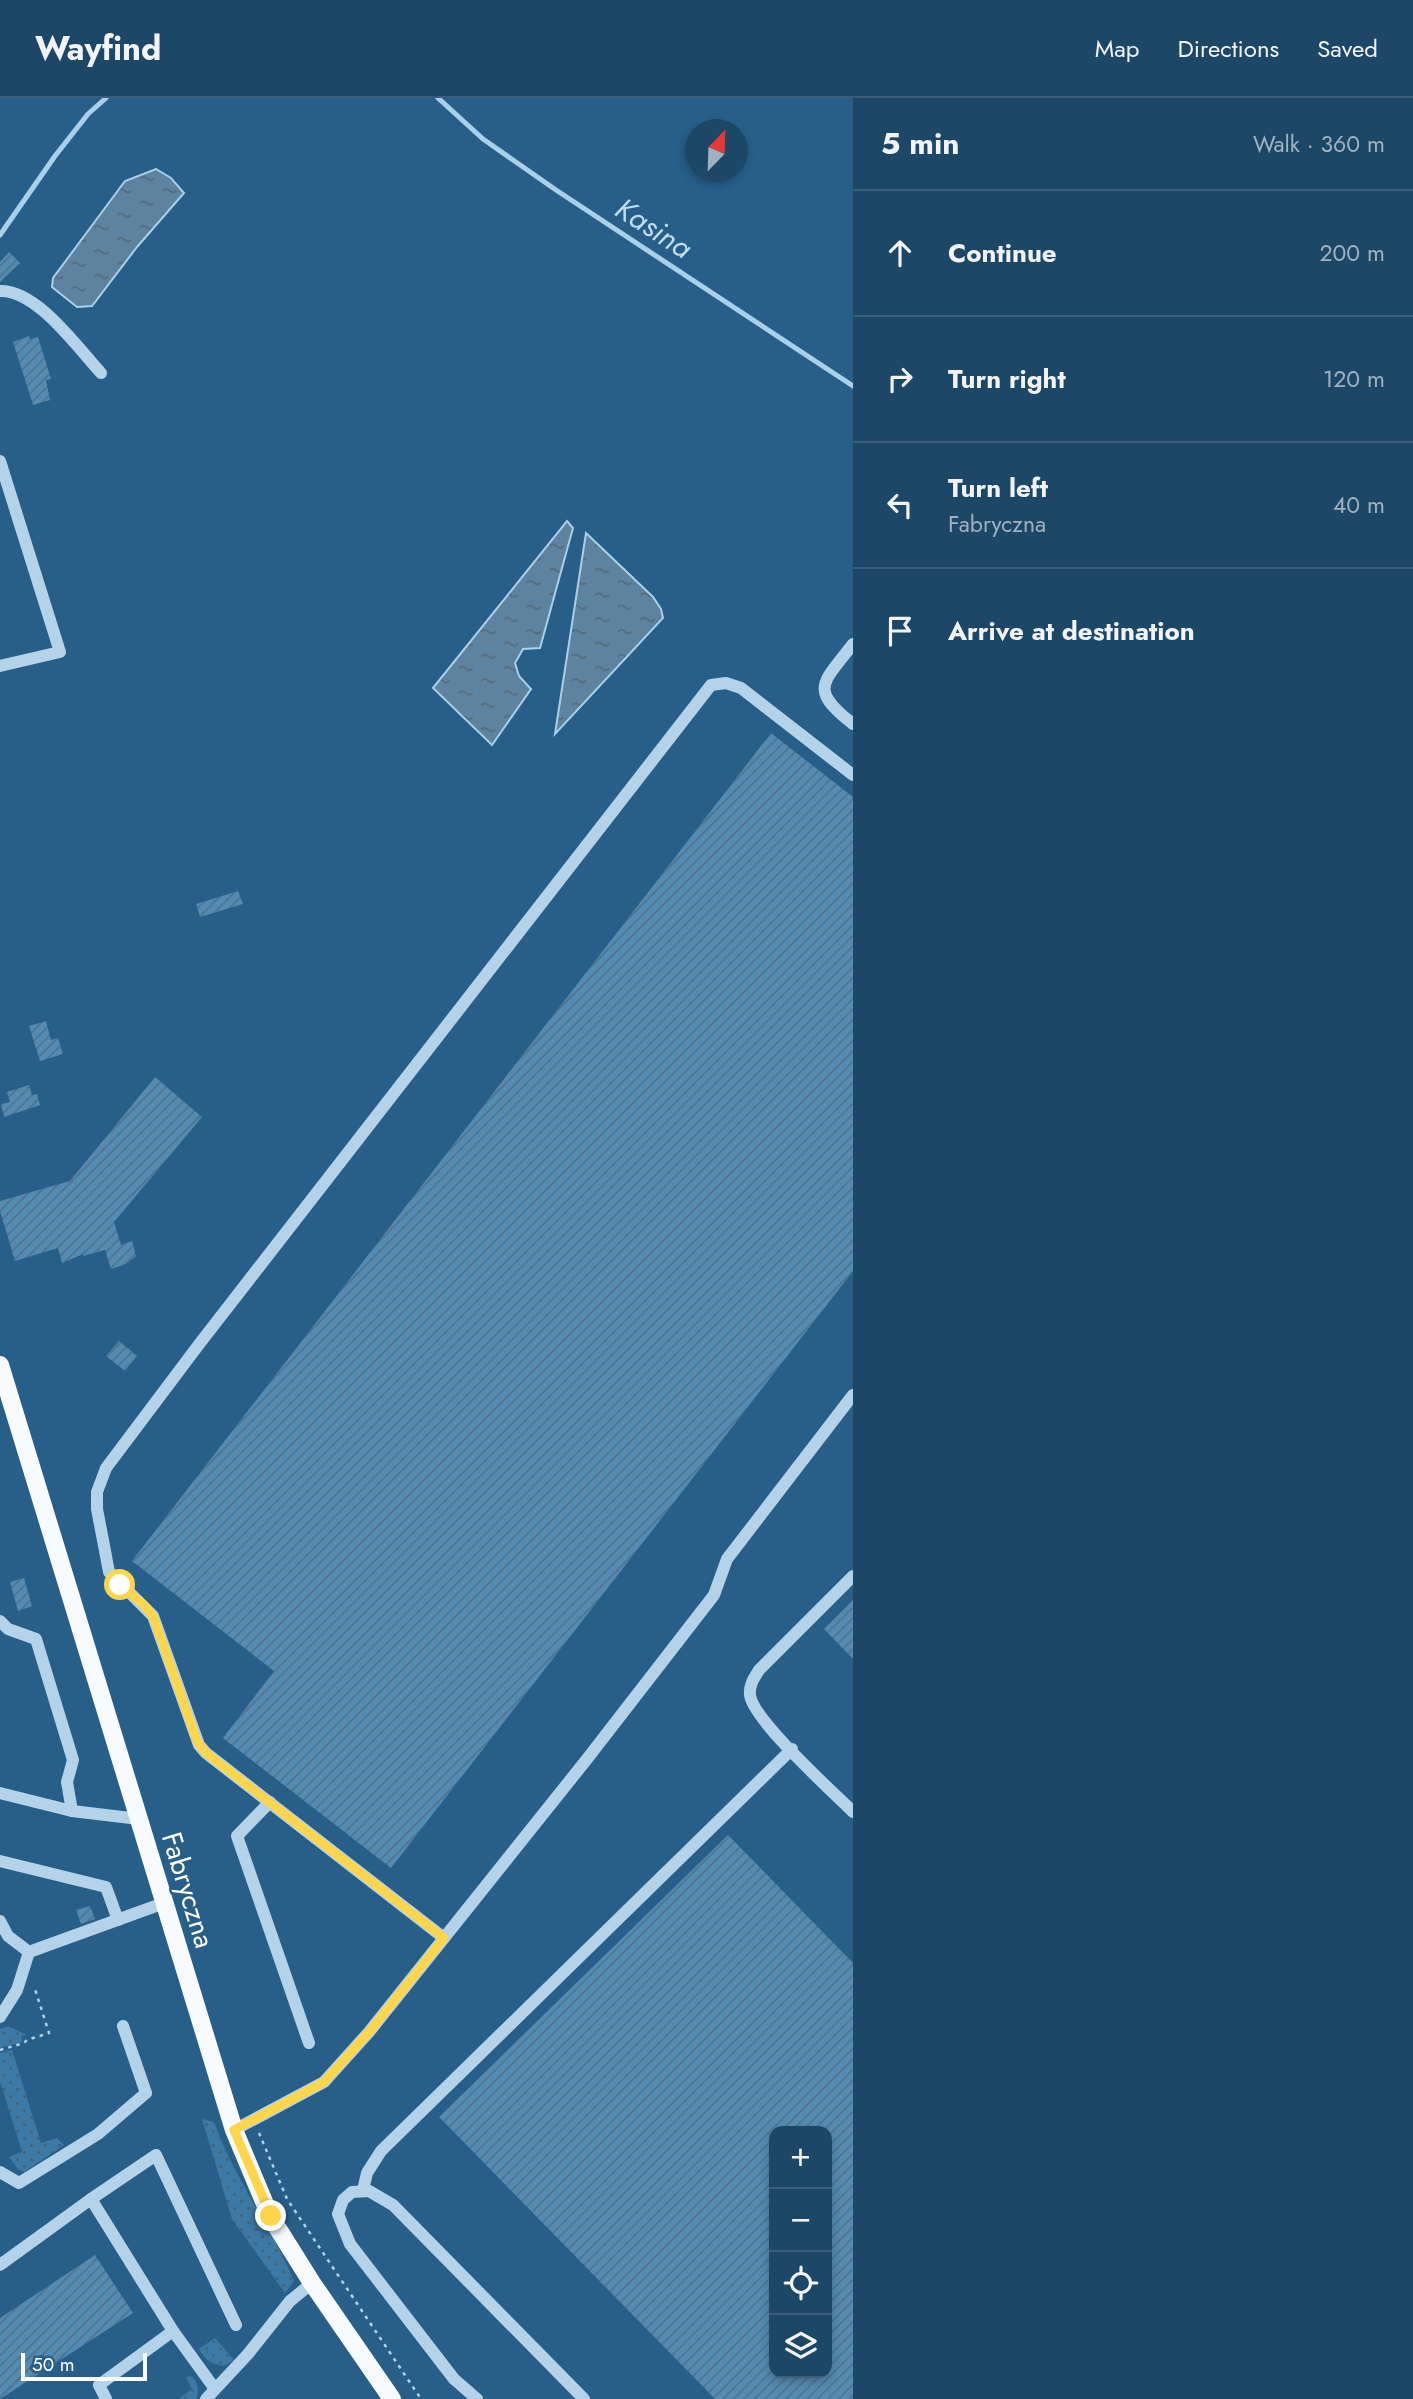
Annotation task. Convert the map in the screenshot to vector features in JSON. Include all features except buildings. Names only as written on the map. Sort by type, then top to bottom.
[{"type":"main road","name":"Fabryczna","points":[[1,1371],[234,2130],[271,2216],[312,2283],[392,2399]]},
{"type":"street","points":[[0,291],[18,293],[42,309],[101,373]]},
{"type":"street","points":[[0,461],[60,652],[0,666]]},
{"type":"street","points":[[853,644],[826,680],[823,689],[824,696],[835,710],[853,724]]},
{"type":"street","points":[[444,1938],[206,1753],[200,1745],[153,1616],[109,1572],[97,1499],[99,1482],[106,1468],[200,1343],[711,685],[726,682],[741,688],[853,775]]},
{"type":"street","points":[[234,2130],[324,2082],[369,2032],[587,1759],[714,1594],[727,1559],[853,1395]]},
{"type":"street","points":[[853,1576],[762,1666],[751,1685],[750,1695],[757,1712],[853,1812]]},
{"type":"street","points":[[0,1621],[8,1629],[36,1639],[74,1760],[67,1782],[72,1811]]},
{"type":"street","points":[[363,2190],[372,2161],[381,2151],[792,1749]]},
{"type":"street","points":[[0,1793],[72,1811],[139,1819]]},
{"type":"street","points":[[270,1802],[237,1836],[309,2043]]},
{"type":"street","points":[[0,1861],[106,1887],[118,1920]]},
{"type":"street","points":[[29,1952],[164,1903]]},
{"type":"street","points":[[0,1921],[8,1936],[29,1952]]},
{"type":"street","points":[[0,2017],[17,1990],[29,1952]]},
{"type":"street","points":[[0,2172],[19,2183],[98,2134],[146,2093],[123,2026]]},
{"type":"street","points":[[0,2265],[156,2155],[236,2325]]},
{"type":"street","points":[[477,2399],[454,2379],[350,2244],[340,2222],[339,2209],[343,2200],[352,2192],[363,2190],[389,2202],[584,2399]]},
{"type":"street","points":[[91,2199],[211,2394],[248,2354],[290,2301],[312,2283]]},
{"type":"street","points":[[106,2399],[99,2385],[173,2330]]},
{"type":"street","points":[[454,2379],[463,2399]]},
{"type":"path","points":[[0,2050],[49,2033],[32,1978]]},
{"type":"path","points":[[253,2121],[287,2199],[421,2399]]},
{"type":"shaded area","points":[[9,2026],[26,2035],[21,2036],[22,2042],[0,2048],[0,2029]]},
{"type":"shaded area","points":[[12,2050],[41,2143],[57,2138],[64,2145],[24,2172],[18,2169],[9,2157],[22,2152],[0,2081],[0,2053]]},
{"type":"shaded area","points":[[202,2119],[214,2122],[232,2163],[285,2261],[294,2281],[285,2293],[232,2219]]},
{"type":"shaded area","points":[[215,2338],[234,2360],[224,2366],[209,2361],[199,2349]]},
{"type":"shaded area","points":[[192,2376],[197,2387],[196,2399],[179,2399],[192,2389],[186,2377]]},
{"type":"water","points":[[156,169],[171,178],[184,193],[137,247],[92,306],[77,307],[52,287],[53,278],[125,181]]},
{"type":"water","points":[[567,521],[573,528],[540,648],[523,649],[515,663],[519,676],[531,689],[492,745],[433,688]]},
{"type":"water","points":[[586,533],[653,597],[663,618],[555,734]]},
{"type":"waterway","name":"Kasina","points":[[0,235],[55,156],[88,114],[106,98]]},
{"type":"waterway","name":"Kasina","points":[[438,98],[483,139],[556,190],[853,386]]},
{"type":"route","points":[[120,1585],[151,1612],[158,1625],[197,1741],[206,1753],[444,1938],[369,2032],[324,2082],[234,2130],[271,2216]]}]
